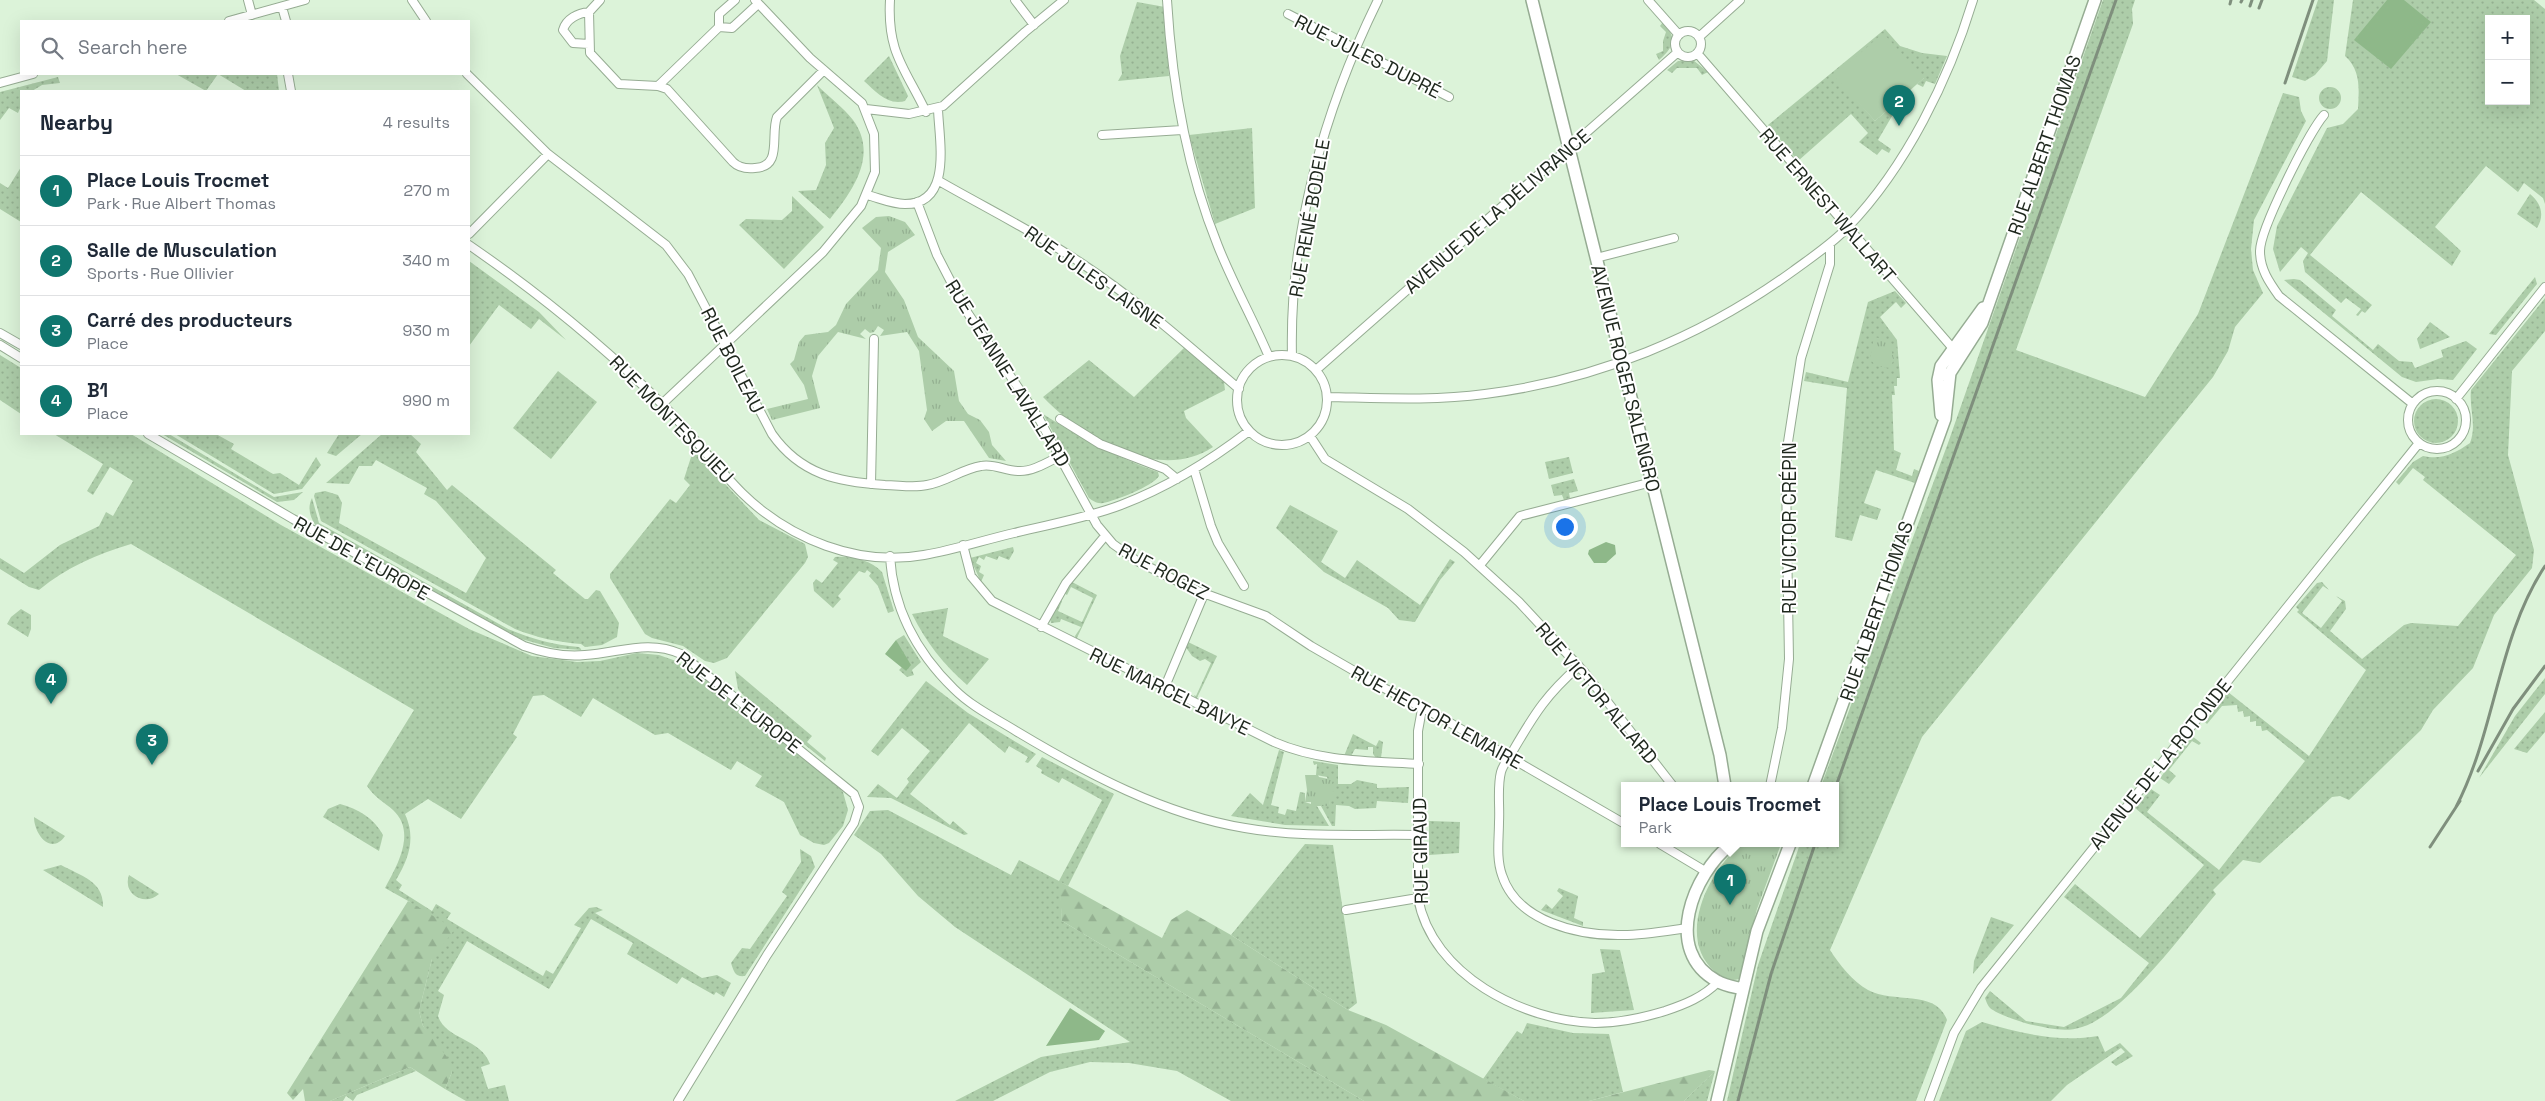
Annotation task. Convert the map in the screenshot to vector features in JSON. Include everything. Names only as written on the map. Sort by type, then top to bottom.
[{"type":"street","points":[[248,0],[252,15]]},
{"type":"street","points":[[233,20],[305,0]]},
{"type":"street","points":[[412,0],[425,20]]},
{"type":"street","points":[[589,44],[573,43],[563,30],[564,25],[575,15],[589,12],[600,0]]},
{"type":"street","points":[[658,86],[719,27],[719,14],[735,0]]},
{"type":"street","points":[[890,0],[891,32],[898,60],[926,112]]},
{"type":"street","points":[[1015,0],[1034,24]]},
{"type":"street","points":[[866,109],[902,114],[938,109],[948,103],[1034,24],[1064,0]]},
{"type":"street","points":[[1167,0],[1171,53],[1182,130],[1194,174],[1217,244],[1269,357]]},
{"type":"street","name":"RUE RENÉ BODELE","points":[[1292,356],[1296,276],[1310,192],[1330,115],[1355,48],[1378,0]]},
{"type":"street","name":"AVENUE ROGER SALENGRO","points":[[1532,0],[1720,755],[1724,782]]},
{"type":"street","points":[[1648,0],[1679,35]]},
{"type":"street","points":[[1699,37],[1740,0]]},
{"type":"street","points":[[1328,398],[1424,399],[1483,394],[1536,385],[1622,362],[1666,345],[1713,322],[1764,292],[1830,244],[1848,228],[1898,162],[1930,108],[1952,59],[1972,0]]},
{"type":"street","name":"RUE ALBERT THOMAS","points":[[1814,782],[1947,412],[1950,373],[1957,352],[1980,328],[2095,0]]},
{"type":"street","points":[[662,404],[823,252],[846,226],[867,195],[875,172],[874,134],[866,109],[756,2],[732,28],[719,27]]},
{"type":"street","points":[[282,7],[286,20]]},
{"type":"street","points":[[589,12],[590,53],[619,84],[658,86],[670,92],[736,166],[757,168],[768,164],[773,158],[777,117],[824,70]]},
{"type":"street","name":"RUE JULES DUPRÉ","points":[[1288,14],[1449,97]]},
{"type":"street","points":[[1687,32],[1699,37],[1701,44],[1697,54],[1685,57],[1678,52],[1675,45],[1679,35],[1687,32]]},
{"type":"street","name":"AVENUE DE LA DÉLIVRANCE","points":[[1316,370],[1678,52]]},
{"type":"street","name":"RUE ERNEST WALLART","points":[[1697,54],[1957,352]]},
{"type":"street","points":[[0,83],[29,75]]},
{"type":"street","points":[[288,75],[291,90]]},
{"type":"street","name":"RUE BOILEAU","points":[[468,75],[548,154],[666,244],[688,274],[768,428],[786,452],[802,464],[827,477],[870,484],[928,485],[980,466],[994,466],[1020,471],[1032,469],[1060,456]]},
{"type":"street","points":[[867,195],[899,204],[917,202],[930,195],[939,181],[938,109]]},
{"type":"street","points":[[2324,115],[2280,195],[2261,237],[2259,253],[2265,277],[2279,296],[2413,404]]},
{"type":"street","points":[[1102,135],[1182,130]]},
{"type":"street","points":[[470,233],[548,154]]},
{"type":"street","name":"RUE JULES LAISNE","points":[[939,181],[1030,231],[1096,273],[1165,326],[1239,389]]},
{"type":"street","name":"RUE JEANNE LAVALLARD","points":[[917,202],[933,246],[965,309],[1031,405],[1091,514]]},
{"type":"street","points":[[1596,258],[1674,238]]},
{"type":"street","name":"RUE VICTOR CRÉPIN","points":[[1771,782],[1782,728],[1790,659],[1786,486],[1788,442],[1801,358],[1830,264],[1830,244]]},
{"type":"street","name":"RUE MONTESQUIEU","points":[[470,246],[569,318],[628,370],[662,404],[744,495],[784,525],[825,546],[890,556],[925,555],[1091,514],[1121,505],[1177,479],[1249,431]]},
{"type":"street","points":[[2456,398],[2545,287]]},
{"type":"street","points":[[0,332],[20,345]]},
{"type":"street","points":[[870,484],[874,339]]},
{"type":"street","points":[[0,345],[20,357]]},
{"type":"street","points":[[1292,356],[1301,359],[1316,370],[1322,378],[1328,398],[1324,418],[1310,436],[1298,442],[1279,445],[1260,439],[1249,431],[1238,407],[1239,389],[1248,371],[1269,357],[1292,356]]},
{"type":"street","points":[[2431,392],[2446,392],[2456,398],[2464,409],[2466,417],[2464,431],[2459,438],[2453,444],[2439,449],[2430,448],[2419,443],[2413,437],[2408,422],[2413,404],[2423,394],[2431,392]]},
{"type":"street","points":[[1060,419],[1100,444],[1165,469],[1177,479]]},
{"type":"street","name":"RUE DE L'EUROPE","points":[[150,435],[293,519],[524,646],[549,653],[571,656],[592,655],[640,646],[668,649],[681,654],[854,794],[859,804],[854,823],[767,955],[678,1101]]},
{"type":"street","name":"RUE DE L'EUROPE","points":[[157,435],[183,453]]},
{"type":"street","name":"RUE VICTOR ALLARD","points":[[1310,436],[1325,459],[1408,509],[1480,566],[1519,602],[1579,666],[1670,782]]},
{"type":"street","name":"AVENUE DE LA ROTONDE","points":[[1929,1101],[1954,1033],[1981,988],[2419,443]]},
{"type":"street","points":[[1194,469],[1218,543],[1244,586]]},
{"type":"street","points":[[1480,566],[1520,516],[1652,482]]},
{"type":"street","name":"RUE ROGEZ","points":[[1091,514],[1105,536],[1137,561],[1204,594],[1250,608]]},
{"type":"street","points":[[1041,627],[1066,583],[1105,536]]},
{"type":"street","name":"RUE MARCEL BAVYE","points":[[963,545],[971,576],[987,597],[1041,627],[1164,689],[1297,751],[1332,759],[1419,764]]},
{"type":"street","points":[[890,556],[892,582],[902,612],[916,641],[939,674],[975,706],[1066,760],[1165,805],[1227,825],[1286,833],[1418,835]]},
{"type":"street","points":[[1164,689],[1204,594]]},
{"type":"street","name":"RUE HECTOR LEMAIRE","points":[[1250,608],[1266,616],[1311,646],[1510,757],[1621,822]]},
{"type":"street","points":[[1579,666],[1544,700],[1532,716],[1500,778],[1499,855],[1502,876],[1519,902],[1552,923],[1590,933],[1625,936],[1687,928]]},
{"type":"street","name":"RUE GIRAUD","points":[[1422,709],[1418,727],[1418,898],[1423,917],[1434,940],[1468,976],[1503,998],[1549,1016],[1593,1023],[1630,1020],[1690,1002],[1708,992],[1718,982]]},
{"type":"street","name":"AVENUE ROGER SALENGRO","points":[[1720,755],[1730,782]]},
{"type":"street","points":[[1665,847],[1705,871]]},
{"type":"street","points":[[1722,847],[1705,871],[1689,910],[1687,928],[1693,956],[1703,971],[1718,982],[1743,988]]},
{"type":"street","points":[[1718,1101],[1757,931],[1789,847]]},
{"type":"street","points":[[1346,910],[1418,898]]},
{"type":"green space","points":[[2103,0],[2135,0],[2132,9],[2133,24],[2016,350],[2145,397],[2198,314],[2283,93],[2299,97],[2301,111],[2306,121],[2254,220],[2251,249],[2253,270],[2263,293],[2235,327],[2228,351],[2213,377],[1922,737],[1830,950],[1847,972],[1868,990],[1878,994],[1924,1001],[1934,1004],[1942,1010],[1947,1020],[1916,1101],[1727,1101],[1758,965],[1799,847],[1839,847],[1839,782],[1822,782],[1948,443]]},
{"type":"green space","points":[[2318,0],[2334,0],[2327,61],[2315,75],[2305,81],[2292,77]]},
{"type":"green space","points":[[2353,0],[2534,0],[2545,9],[2545,204],[2543,198],[2524,183],[2518,192],[2486,166],[2435,227],[2461,251],[2452,266],[2361,192],[2310,255],[2372,305],[2365,313],[2362,311],[2358,316],[2356,315],[2361,309],[2346,298],[2341,303],[2305,272],[2303,261],[2308,253],[2301,247],[2280,272],[2273,249],[2277,226],[2327,128],[2343,124],[2358,109],[2358,80],[2350,61],[2345,56]]},
{"type":"green space","points":[[1137,2],[1165,7],[1169,76],[1118,81],[1122,74],[1120,56]]},
{"type":"green space","points":[[1663,22],[1671,33],[1672,42],[1671,46],[1659,60],[1656,54],[1663,51],[1663,41],[1666,32],[1660,26]]},
{"type":"green space","points":[[1885,29],[1900,46],[1922,53],[1947,56],[1935,84],[1926,81],[1923,87],[1917,84],[1924,78],[1835,75],[1875,121],[1907,93],[1910,100],[1895,111],[1878,140],[1891,149],[1889,153],[1882,149],[1877,155],[1859,142],[1868,133],[1851,114],[1798,161],[1768,125]]},
{"type":"green space","points":[[1883,33],[1924,78],[1875,121],[1834,76]]},
{"type":"green space","points":[[889,56],[908,96],[905,101],[893,102],[888,100],[864,81]]},
{"type":"green space","points":[[1693,60],[1708,72],[1702,75],[1697,68],[1677,68],[1672,73],[1667,70],[1678,61]]},
{"type":"green space","points":[[178,75],[217,75],[207,90]]},
{"type":"green space","points":[[220,75],[277,75],[279,90],[244,90]]},
{"type":"green space","points":[[58,77],[60,83],[42,85],[34,90],[20,90],[20,108],[18,113],[9,108],[0,120],[0,92]]},
{"type":"green space","points":[[817,85],[853,120],[860,133],[863,146],[863,160],[860,172],[847,197],[830,219],[798,191],[816,190],[826,165],[825,143],[834,128]]},
{"type":"green space","points":[[2330,87],[2338,90],[2341,98],[2338,106],[2330,109],[2322,106],[2319,98],[2322,90]]},
{"type":"green space","points":[[1252,128],[1255,208],[1215,224],[1189,135]]},
{"type":"green space","points":[[20,169],[20,221],[0,209],[0,183],[8,188]]},
{"type":"green space","points":[[2530,194],[2537,201],[2541,210],[2541,218],[2537,228],[2517,214]]},
{"type":"green space","points":[[792,196],[824,227],[784,269],[739,225],[746,219],[782,220],[792,211]]},
{"type":"green space","points":[[889,216],[905,222],[915,235],[888,252],[885,272],[904,300],[918,337],[954,371],[959,401],[968,414],[980,420],[989,432],[992,445],[1006,461],[989,458],[964,421],[946,421],[932,431],[924,419],[927,410],[919,351],[907,332],[880,336],[884,330],[878,326],[874,332],[870,333],[865,329],[860,334],[866,339],[838,332],[818,356],[812,376],[820,408],[772,420],[767,409],[808,399],[804,385],[790,364],[794,360],[799,342],[805,335],[828,332],[836,325],[846,304],[878,270],[881,248],[862,228],[876,217]]},
{"type":"green space","points":[[470,262],[539,312],[566,340],[539,319],[531,329],[499,305],[470,345]]},
{"type":"green space","points":[[2535,277],[2537,284],[2496,335],[2489,334]]},
{"type":"green space","points":[[2284,280],[2300,280],[2336,310],[2332,316],[2373,350],[2378,344],[2399,361],[2412,362],[2415,368],[2443,357],[2441,350],[2466,341],[2477,349],[2453,380],[2438,379],[2416,382],[2402,377]]},
{"type":"green space","points":[[1895,291],[1906,303],[1901,308],[1896,302],[1880,317],[1897,340],[1900,378],[1897,378],[1897,386],[1894,386],[1895,395],[1892,395],[1894,450],[1901,453],[1896,470],[1912,476],[1914,469],[1919,471],[1915,483],[1876,470],[1864,503],[1881,509],[1877,520],[1860,515],[1852,541],[1835,537],[1847,388],[1804,381],[1806,372],[1848,382],[1868,302]]},
{"type":"green space","points":[[2545,298],[2545,331],[2512,371],[2508,455],[2534,550],[2532,568],[2494,615],[2473,668],[2433,710],[2421,730],[2349,800],[2340,796],[2332,797],[2260,863],[2243,860],[2213,890],[2216,894],[2154,969],[2117,1006],[2099,1019],[2076,1029],[2057,1029],[2023,1022],[1990,1008],[1985,998],[1990,991],[2026,1021],[2064,1027],[2121,998],[2149,963],[2064,897],[2075,884],[2140,938],[2204,865],[2135,808],[2151,789],[2160,795],[2147,812],[2219,870],[2305,761],[2267,730],[2262,731],[2261,726],[2256,726],[2256,721],[2250,722],[2250,716],[2244,717],[2243,711],[2238,712],[2237,705],[2222,706],[2207,724],[2205,722],[2228,692],[2309,756],[2366,670],[2297,612],[2299,610],[2296,607],[2317,583],[2322,582],[2329,590],[2323,586],[2302,613],[2321,628],[2342,601],[2336,596],[2345,601],[2346,609],[2330,631],[2362,659],[2404,625],[2411,623],[2458,626],[2516,555],[2423,480],[2425,477],[2413,468],[2399,485],[2396,482],[2413,462],[2423,456],[2442,457],[2470,443],[2473,430],[2471,390]]},
{"type":"green space","points":[[2430,322],[2450,337],[2420,349],[2417,339]]},
{"type":"green space","points":[[1874,337],[1888,340],[1894,359],[1890,368],[1876,366],[1870,359]]},
{"type":"green space","points":[[1185,347],[1224,382],[1225,390],[1184,411],[1186,418],[1213,447],[1192,457],[1169,460],[1146,458],[1122,451],[1078,427],[1043,397],[1089,360],[1134,397]]},
{"type":"green space","points":[[0,355],[20,367],[20,413],[0,400]]},
{"type":"green space","points":[[558,371],[597,402],[551,459],[513,428]]},
{"type":"green space","points":[[2440,399],[2452,405],[2457,412],[2457,430],[2452,437],[2445,442],[2432,443],[2424,440],[2417,433],[2414,417],[2417,409],[2424,402]]},
{"type":"green space","points":[[1043,414],[1099,446],[1158,472],[1159,476],[1142,488],[1124,496],[1103,503],[1094,501],[1089,498]]},
{"type":"green space","points":[[56,435],[133,435],[281,525],[469,629],[532,656],[577,662],[600,661],[637,653],[659,655],[676,661],[695,672],[836,784],[843,792],[848,810],[843,826],[829,843],[824,845],[814,843],[800,835],[784,802],[755,786],[762,776],[737,761],[731,770],[668,733],[655,735],[593,698],[581,717],[544,695],[533,696],[513,734],[517,737],[461,819],[428,799],[405,814],[410,831],[410,848],[396,880],[402,885],[399,890],[432,911],[436,904],[451,913],[447,919],[543,976],[546,970],[553,974],[581,928],[574,925],[589,908],[596,907],[603,910],[595,913],[702,978],[717,975],[731,983],[724,997],[716,992],[714,995],[682,977],[677,984],[627,954],[633,943],[591,919],[549,989],[467,941],[438,991],[444,995],[438,1016],[448,1030],[486,1055],[490,1064],[481,1067],[488,1089],[505,1085],[509,1101],[466,1101],[445,1089],[452,1072],[423,1026],[419,1011],[432,959],[410,902],[385,888],[395,870],[403,849],[404,828],[393,810],[367,786],[414,710],[131,544],[83,562],[39,590],[29,587],[0,569],[0,558],[24,573],[60,545],[99,526],[106,512],[113,516],[133,481],[110,467],[93,495],[87,491],[103,464]]},
{"type":"green space","points":[[164,435],[171,435],[274,497],[303,492],[294,500],[277,502]]},
{"type":"green space","points":[[177,435],[218,435],[234,444],[231,449],[273,474],[280,473],[299,485],[316,457],[321,465],[302,489],[274,494]]},
{"type":"green space","points":[[338,435],[361,435],[336,456],[327,453]]},
{"type":"green space","points":[[381,435],[411,435],[421,444],[416,452],[447,490],[452,485],[556,570],[553,573],[585,599],[588,599],[596,590],[600,591],[619,623],[617,637],[602,645],[585,647],[581,644],[548,639],[515,629],[321,521],[314,496],[315,493],[325,491],[338,495],[342,503],[339,523],[466,593],[486,558],[436,501],[424,494],[427,488],[376,460],[372,466],[359,466],[349,484],[326,483]]},
{"type":"green space","points":[[692,454],[697,454],[759,520],[805,544],[808,557],[727,658],[714,663],[705,661],[683,646],[652,638],[645,634],[610,578],[610,574],[670,499],[676,503],[690,485],[684,479]]},
{"type":"green space","points":[[1569,457],[1573,473],[1549,479],[1545,462]]},
{"type":"green space","points":[[1574,479],[1578,491],[1569,493],[1570,498],[1564,500],[1562,495],[1554,496],[1551,485]]},
{"type":"green space","points":[[312,498],[319,523],[508,629],[543,641],[579,647],[582,650],[554,648],[521,639],[316,526],[310,512]]},
{"type":"green space","points":[[1290,505],[1338,531],[1321,562],[1345,578],[1357,560],[1420,605],[1450,559],[1455,562],[1440,580],[1415,622],[1399,620],[1388,608],[1324,572],[1276,528]]},
{"type":"green space","points":[[1013,547],[1014,551],[1009,560],[999,556],[997,560],[986,556],[984,560],[979,557],[976,563],[981,566],[979,572],[984,575],[981,582],[970,558]]},
{"type":"green space","points":[[835,557],[848,557],[860,560],[872,564],[882,572],[894,611],[888,613],[878,586],[869,576],[871,573],[867,570],[865,573],[859,571],[838,596],[841,599],[833,608],[814,591],[813,583],[816,579],[822,583],[838,563],[833,560]]},
{"type":"green space","points":[[1072,582],[1097,595],[1076,640],[1075,636],[1081,627],[1061,619],[1060,622],[1051,623],[1050,619],[1059,600],[1062,601],[1058,611],[1082,622],[1093,598],[1071,587],[1067,595],[1064,593]]},
{"type":"green space","points":[[948,608],[943,636],[989,659],[967,685],[936,652],[912,614]]},
{"type":"green space","points":[[21,609],[31,615],[31,629],[28,637],[7,624],[11,617]]},
{"type":"green space","points":[[904,635],[921,662],[912,670],[914,675],[907,677],[899,670],[902,667],[906,671],[896,640]]},
{"type":"green space","points":[[1188,642],[1217,656],[1196,700],[1194,695],[1196,696],[1211,663],[1205,659],[1200,661],[1192,656],[1185,646]]},
{"type":"green space","points":[[735,671],[812,736],[807,742],[826,758],[825,761],[745,697],[738,689]]},
{"type":"green space","points":[[2545,678],[2545,694],[2479,778],[2515,716]]},
{"type":"green space","points":[[926,681],[968,713],[1036,754],[1028,763],[1025,762],[1028,757],[1009,746],[1005,753],[969,723],[910,794],[950,825],[953,821],[968,834],[964,835],[891,798],[867,797],[878,784],[897,798],[909,782],[907,779],[930,751],[902,728],[878,756],[871,751]]},
{"type":"green space","points":[[2545,712],[2545,732],[2527,753],[2514,749]]},
{"type":"green space","points":[[1353,734],[1376,746],[1379,740],[1383,742],[1381,758],[1376,758],[1373,754],[1373,747],[1368,747],[1368,750],[1355,749],[1351,756],[1344,756]]},
{"type":"green space","points":[[2192,736],[2201,743],[2199,745],[2192,741],[2169,770],[2176,776],[2169,784],[2160,778]]},
{"type":"green space","points":[[1279,750],[1284,752],[1271,805],[1279,807],[1278,813],[1285,815],[1287,809],[1296,811],[1300,792],[1305,793],[1305,802],[1317,806],[1329,826],[1285,825],[1231,816],[1250,793],[1263,805]]},
{"type":"green space","points":[[1042,757],[1114,794],[1068,886],[1060,882],[1062,921],[1364,1101],[1231,1101],[1177,1071],[1129,1063],[1090,1062],[1050,1072],[993,1101],[955,1101],[1041,1057],[1130,1042],[955,927],[918,896],[881,854],[854,835],[870,811],[888,810],[1011,875],[1019,860],[1059,881],[1102,800],[1062,778],[1059,783],[1041,773],[1042,770],[1036,766]]},
{"type":"green space","points":[[1313,761],[1338,765],[1338,784],[1351,784],[1357,780],[1377,784],[1377,788],[1409,787],[1408,803],[1377,801],[1376,808],[1355,809],[1349,806],[1336,805],[1335,826],[1332,826],[1321,806],[1329,806],[1330,790],[1327,777],[1316,775],[1317,764],[1314,765]]},
{"type":"green space","points":[[1305,775],[1318,775],[1319,777],[1333,780],[1330,790],[1335,792],[1334,800],[1330,800],[1329,806],[1311,806],[1311,802],[1305,802],[1307,790]]},
{"type":"green space","points":[[340,804],[359,812],[375,824],[383,835],[379,851],[323,817],[328,809]]},
{"type":"green space","points":[[34,817],[65,836],[60,842],[54,844],[44,840],[37,830]]},
{"type":"green space","points":[[1429,821],[1460,822],[1459,853],[1429,855]]},
{"type":"green space","points":[[1305,844],[1333,845],[1357,1003],[1348,1010],[1231,935]]},
{"type":"green space","points":[[1738,847],[1780,847],[1757,909],[1739,979],[1732,980],[1726,979],[1715,972],[1703,958],[1698,941],[1697,923],[1708,887],[1729,856]]},
{"type":"green space","points":[[800,849],[811,856],[815,867],[745,976],[737,975],[731,963],[742,948],[750,949],[787,896],[782,892],[801,862]]},
{"type":"green space","points":[[61,865],[90,880],[95,885],[100,891],[103,907],[43,870]]},
{"type":"green space","points":[[129,875],[159,894],[147,899],[136,896],[129,888]]},
{"type":"green space","points":[[1059,881],[1162,938],[1171,920],[1187,910],[1231,935],[1348,1010],[1386,1025],[1524,1101],[1364,1101],[1062,921]]},
{"type":"green space","points":[[1559,888],[1578,896],[1574,918],[1583,922],[1583,926],[1541,910],[1546,904],[1552,909],[1563,896],[1557,891]]},
{"type":"green space","points":[[408,901],[455,929],[432,959],[419,1011],[423,1026],[447,1057],[452,1072],[445,1089],[410,1067],[330,1101],[305,1101],[303,1089],[293,1100],[287,1093]]},
{"type":"green space","points":[[1991,917],[2014,925],[1973,974],[1974,961]]},
{"type":"green space","points":[[1600,949],[1620,950],[1634,1010],[1591,1013],[1592,974],[1605,972]]},
{"type":"green space","points":[[1982,1022],[2054,1038],[2098,1036],[2105,1052],[2120,1043],[2133,1056],[2116,1066],[2111,1062],[2125,1052],[2121,1048],[2067,1085],[2051,1101],[1939,1101],[1966,1031]]},
{"type":"green space","points":[[1527,1023],[1573,1033],[1609,1034],[1623,1092],[1589,1101],[1524,1101],[1483,1079],[1517,1031],[1522,1034]]},
{"type":"green space","points":[[410,1067],[416,1071],[357,1095],[353,1101],[346,1096],[343,1101],[330,1101]]},
{"type":"green space","points":[[1709,1070],[1715,1071],[1684,1101],[1589,1101]]},
{"type":"green space","points":[[1715,1071],[1707,1101],[1684,1101]]},
{"type":"shaded area","points":[[2387,0],[2404,0],[2431,22],[2391,69],[2354,40]]},
{"type":"shaded area","points":[[1606,542],[1615,545],[1616,554],[1606,563],[1594,563],[1588,554],[1589,550]]},
{"type":"shaded area","points":[[896,640],[911,665],[906,671],[885,654]]},
{"type":"shaded area","points":[[1070,1008],[1105,1031],[1099,1040],[1046,1046]]},
{"type":"railway","points":[[1837,782],[2116,0]]},
{"type":"railway","points":[[2230,4],[2231,0]]},
{"type":"railway","points":[[2250,6],[2252,0]]},
{"type":"railway","points":[[2259,8],[2262,0]]},
{"type":"railway","points":[[2285,83],[2313,0]]},
{"type":"railway","points":[[2456,807],[2480,747],[2516,624],[2529,594],[2545,566]]},
{"type":"railway","points":[[2478,771],[2513,709],[2545,666]]},
{"type":"railway","points":[[2430,847],[2460,801]]},
{"type":"railway","points":[[1738,1101],[1771,974],[1814,847]]},
{"type":"place","name":"Salle de Musculation","points":[[1899,126]]},
{"type":"place","name":"B1","points":[[51,704]]},
{"type":"place","name":"Carré des producteurs","points":[[152,765]]},
{"type":"place","name":"Place Louis Trocmet","points":[[1730,905]]}]
